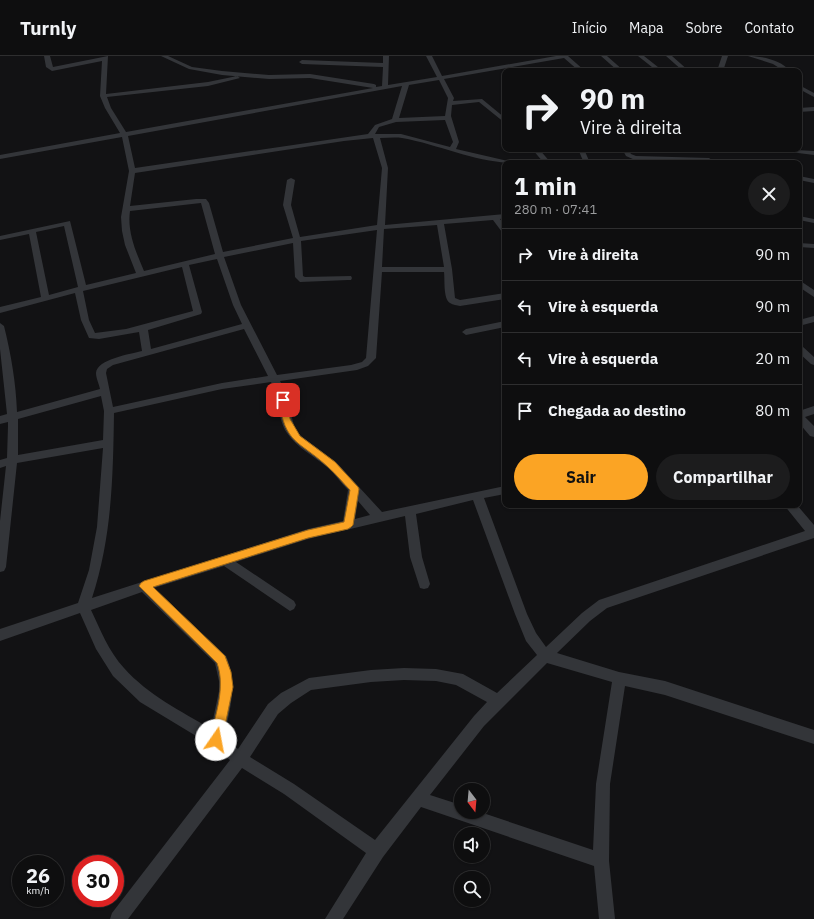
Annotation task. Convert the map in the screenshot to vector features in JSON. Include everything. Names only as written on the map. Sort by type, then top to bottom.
[{"type":"street","points":[[47,56],[49,67],[52,69],[106,57],[103,96],[108,108],[124,134],[128,146],[132,171],[125,217],[126,231],[129,245],[141,274]]},
{"type":"street","points":[[164,56],[191,68],[248,76]]},
{"type":"street","points":[[299,69],[305,56]]},
{"type":"street","points":[[384,88],[386,56]]},
{"type":"street","points":[[429,56],[451,98],[446,111],[456,142],[452,150]]},
{"type":"street","points":[[505,68],[565,56],[579,68]]},
{"type":"street","points":[[604,56],[618,68]]},
{"type":"street","points":[[641,56],[656,68]]},
{"type":"street","points":[[669,56],[683,68]]},
{"type":"street","points":[[721,68],[726,56]]},
{"type":"street","points":[[751,56],[772,62],[785,68]]},
{"type":"street","points":[[103,96],[208,84],[248,76],[299,69],[386,65]]},
{"type":"street","points":[[299,69],[320,77],[384,88]]},
{"type":"street","points":[[0,157],[406,84],[502,69]]},
{"type":"street","points":[[395,120],[406,84]]},
{"type":"street","points":[[802,88],[812,93]]},
{"type":"street","points":[[802,92],[812,93]]},
{"type":"street","points":[[449,103],[480,100],[502,118]]},
{"type":"street","points":[[802,110],[814,109]]},
{"type":"street","points":[[110,411],[202,389],[351,368],[364,365],[369,361],[371,358],[373,334],[385,168],[373,136],[378,126],[395,120],[447,118]]},
{"type":"street","points":[[132,171],[373,136],[402,136],[452,150],[502,161]]},
{"type":"street","points":[[538,152],[545,160]]},
{"type":"street","points":[[627,152],[628,155],[635,158],[709,159]]},
{"type":"street","points":[[802,152],[814,153]]},
{"type":"street","points":[[802,179],[814,181]]},
{"type":"street","points":[[291,180],[286,193],[286,208],[297,240],[300,279],[348,278]]},
{"type":"street","points":[[127,209],[202,201],[205,204],[220,256],[237,305],[279,388],[286,419],[294,434],[297,439],[332,465],[379,518]]},
{"type":"street","points":[[0,310],[81,288],[297,240],[380,227],[502,216]]},
{"type":"street","points":[[495,217],[502,226]]},
{"type":"street","points":[[802,219],[814,221]]},
{"type":"street","points":[[440,222],[448,269],[451,299],[454,302],[502,296]]},
{"type":"street","points":[[0,238],[67,223],[81,288],[85,320],[92,336],[100,336],[143,327],[198,312],[185,264]]},
{"type":"street","points":[[32,231],[46,298]]},
{"type":"street","points":[[802,245],[814,246]]},
{"type":"street","points":[[377,270],[448,269]]},
{"type":"street","points":[[802,285],[813,291]]},
{"type":"street","points":[[802,322],[814,319]]},
{"type":"street","points":[[247,325],[110,363],[103,367],[101,373],[110,411],[108,471],[102,528],[94,570],[84,606],[101,645],[118,672],[146,697],[216,740],[240,759],[289,790],[377,851]]},
{"type":"street","points":[[466,332],[502,325]]},
{"type":"street","points":[[0,326],[9,369],[13,416],[12,460],[0,567]]},
{"type":"street","points":[[143,327],[148,352]]},
{"type":"street","points":[[802,351],[814,362]]},
{"type":"street","points":[[0,420],[105,391]]},
{"type":"street","points":[[802,415],[814,410]]},
{"type":"street","points":[[802,419],[814,433]]},
{"type":"street","points":[[0,464],[12,460],[109,443]]},
{"type":"street","points":[[348,525],[354,489]]},
{"type":"street","points":[[0,635],[144,586],[308,534],[502,491]]},
{"type":"street","points":[[477,495],[521,614],[531,637],[545,656],[619,678],[665,688],[814,737]]},
{"type":"street","points":[[333,919],[377,851],[420,799],[479,721],[586,617],[603,604],[813,531],[793,508]]},
{"type":"street","points":[[410,510],[414,551],[418,570],[424,584]]},
{"type":"street","points":[[226,561],[290,605]]},
{"type":"street","points":[[144,586],[221,660],[226,672],[227,687],[216,740]]},
{"type":"street","points":[[118,919],[240,759],[274,709],[286,698],[309,684],[371,676],[404,674],[436,675],[458,679],[498,701]]},
{"type":"street","points":[[607,919],[601,862],[603,784],[619,678]]},
{"type":"street","points":[[420,799],[601,862]]},
{"type":"route","points":[[216,740],[227,687],[226,672],[221,660],[144,586],[308,534],[348,525],[354,489],[332,465],[297,439],[290,430],[286,419],[283,408],[283,400]]}]
